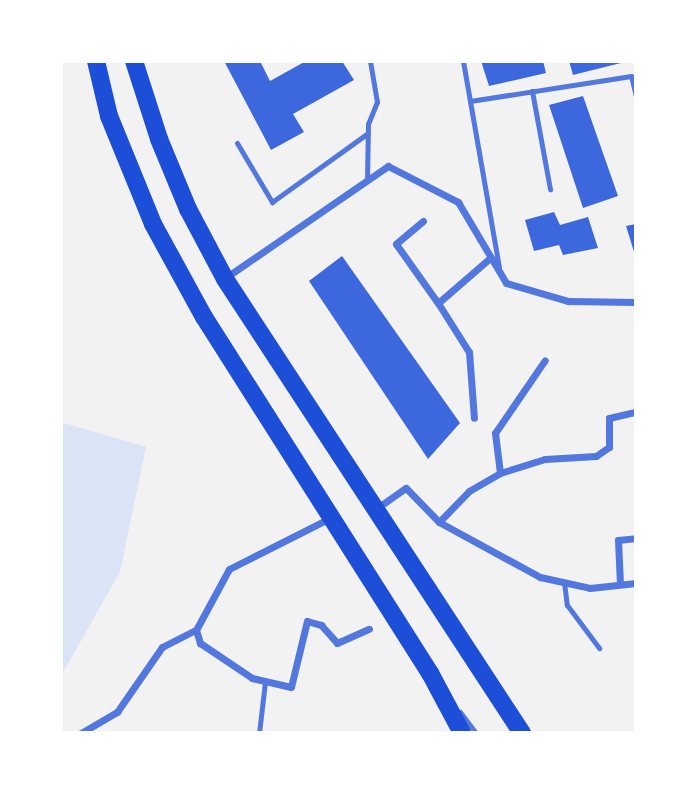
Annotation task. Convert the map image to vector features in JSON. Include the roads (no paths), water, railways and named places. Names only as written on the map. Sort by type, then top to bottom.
[{"type":"main road","points":[[96,61],[109,116],[153,224],[204,317],[430,673],[462,733]]},
{"type":"main road","points":[[134,61],[159,139],[188,209],[225,279],[522,733]]},
{"type":"street","points":[[225,279],[388,166],[458,202],[506,283],[568,301],[636,302]]},
{"type":"street","points":[[423,221],[396,244],[469,352],[474,418]]},
{"type":"street","points":[[438,303],[490,258]]},
{"type":"street","points":[[500,473],[495,433],[545,360]]},
{"type":"street","points":[[439,522],[469,491],[500,473],[545,458],[596,456],[609,447],[609,418],[636,412]]},
{"type":"street","points":[[374,510],[406,488],[439,522],[540,577],[590,588],[636,583]]},
{"type":"street","points":[[81,733],[117,712],[162,647],[196,630],[229,569],[330,518]]},
{"type":"street","points":[[620,584],[618,540],[636,538]]},
{"type":"street","points":[[196,630],[200,643],[252,678],[291,687],[307,621],[321,625],[337,643],[369,629]]},
{"type":"lane","points":[[368,180],[368,133],[377,102],[370,61]]},
{"type":"lane","points":[[463,61],[500,274]]},
{"type":"lane","points":[[470,101],[631,76],[636,96]]},
{"type":"lane","points":[[532,91],[550,189]]},
{"type":"lane","points":[[237,143],[272,202],[368,133]]},
{"type":"lane","points":[[565,582],[567,605],[599,648]]},
{"type":"lane","points":[[430,673],[476,733]]},
{"type":"lane","points":[[259,733],[265,682]]},
{"type":"lane","points":[[508,713],[513,733]]}]
